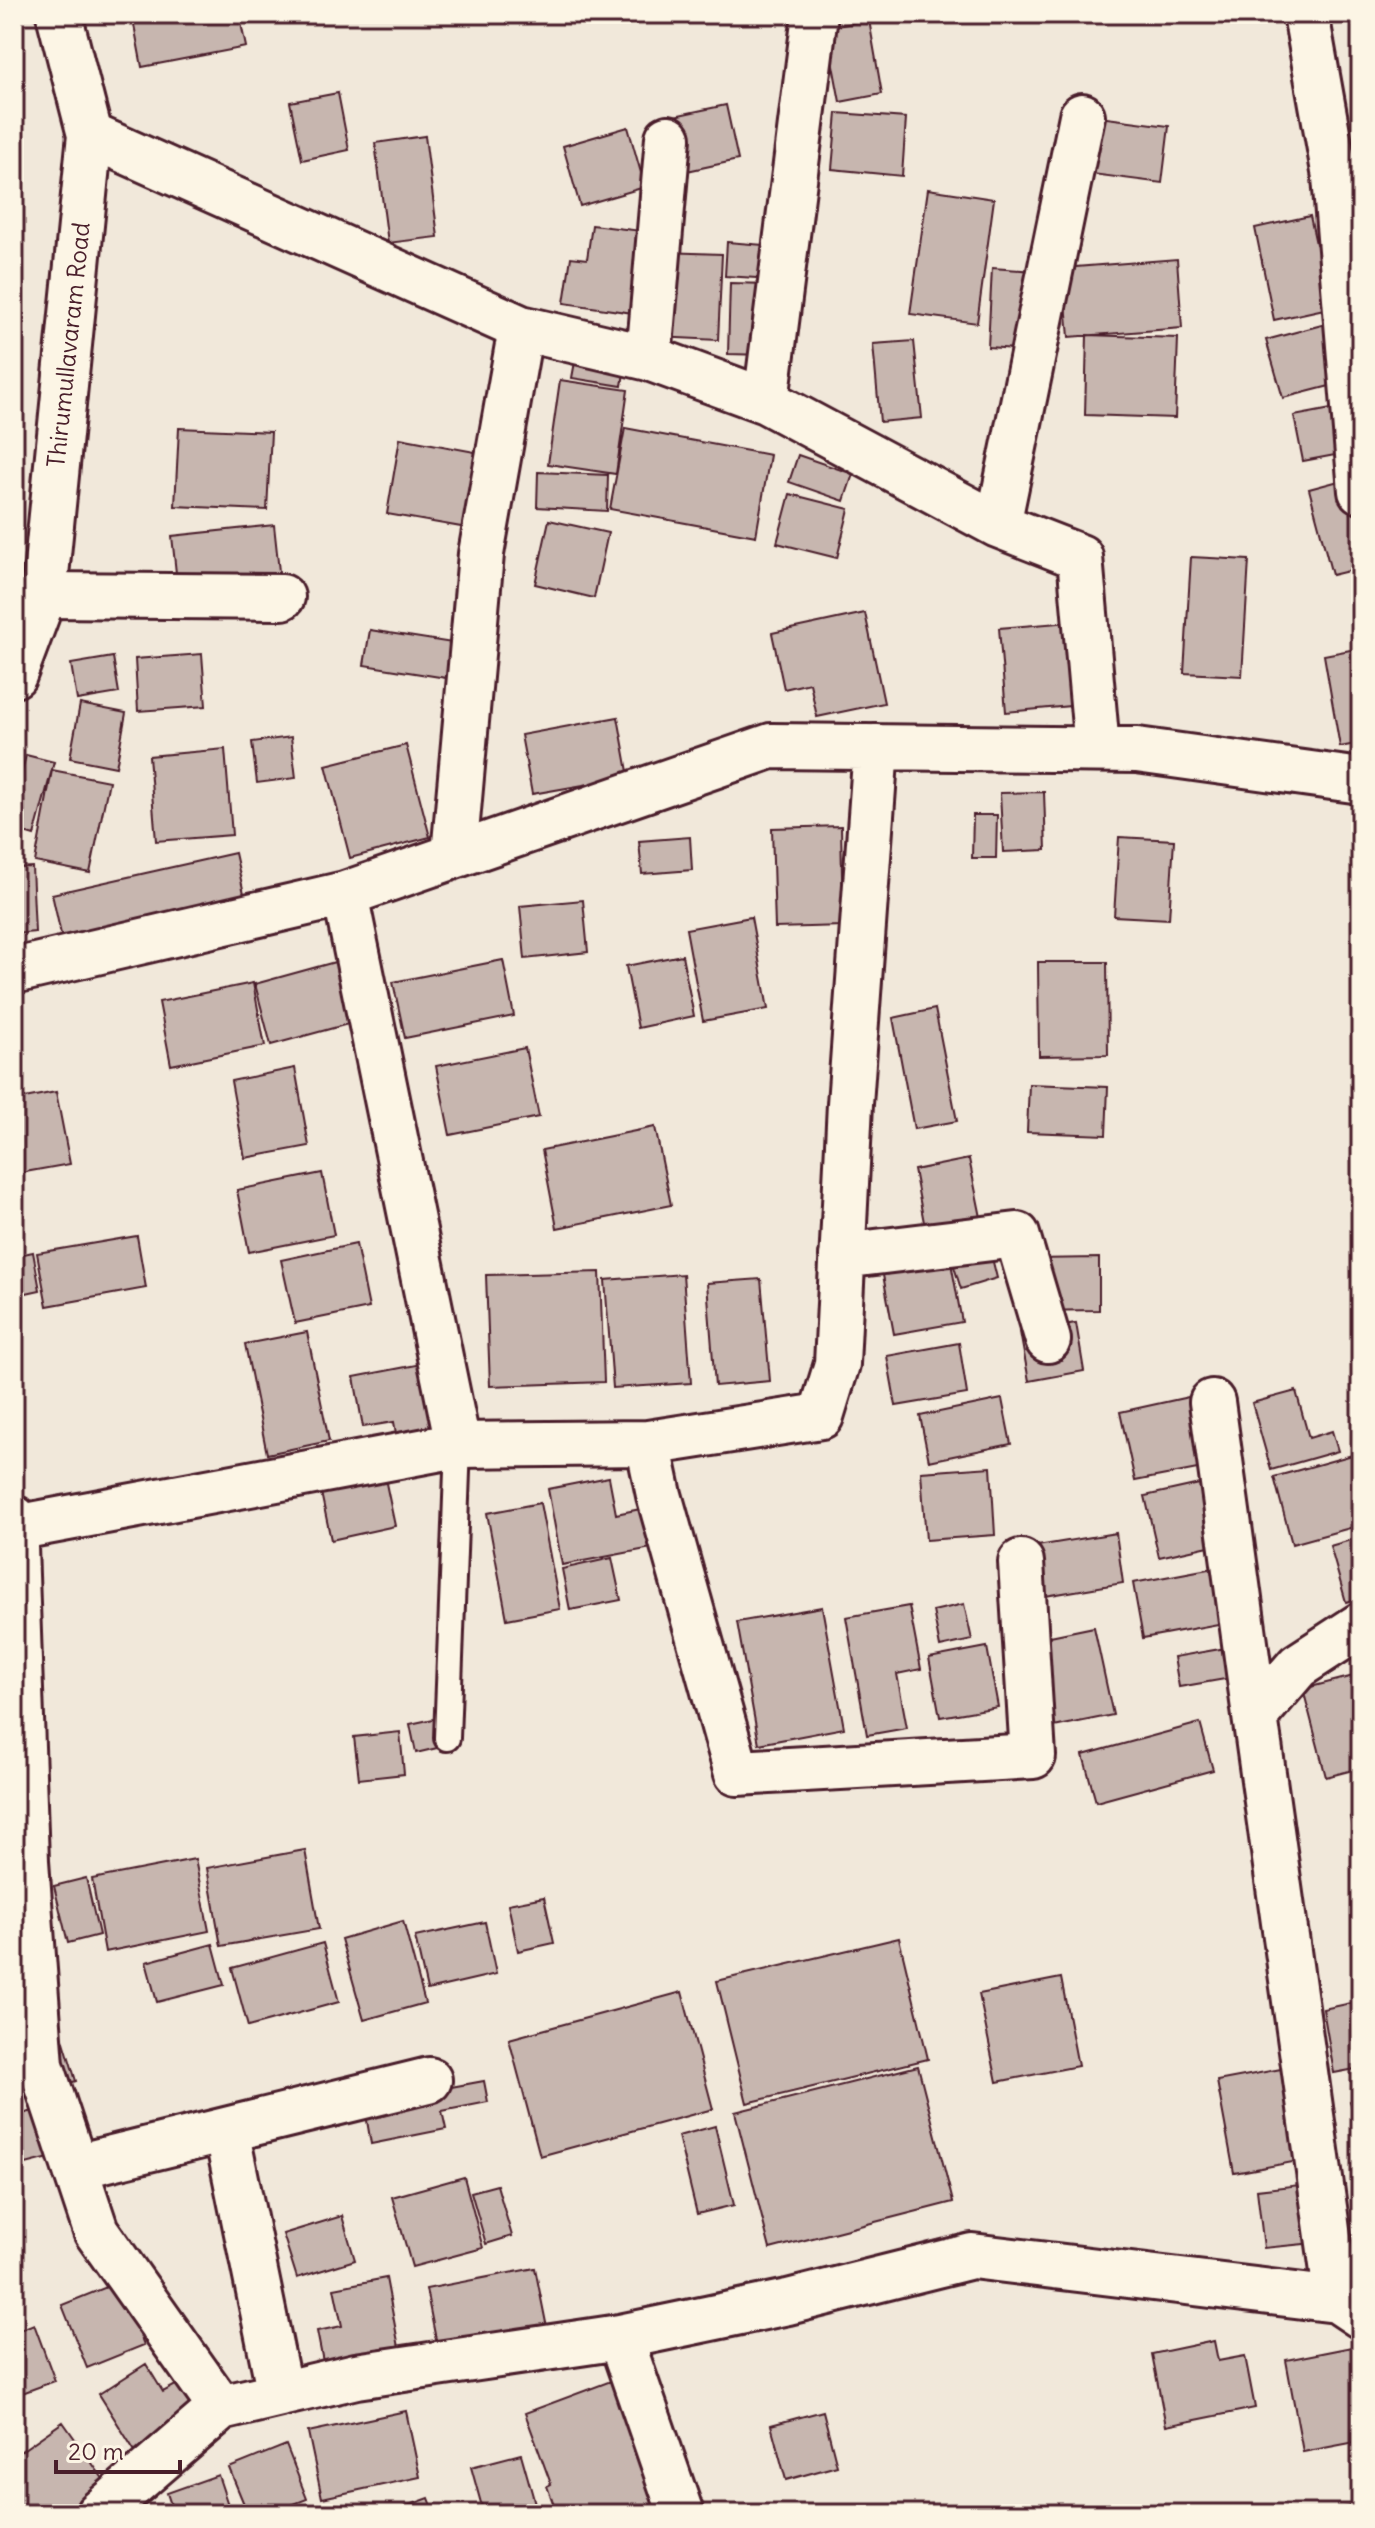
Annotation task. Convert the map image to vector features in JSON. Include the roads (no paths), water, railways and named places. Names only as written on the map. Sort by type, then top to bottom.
[{"type":"street","name":"Thirumullavaram Road","points":[[14,675],[44,595],[90,135],[59,14]]},
{"type":"street","points":[[766,401],[815,14]]},
{"type":"street","points":[[1306,14],[1335,177],[1361,491]]},
{"type":"street","points":[[998,525],[1082,116]]},
{"type":"street","points":[[90,135],[521,328],[649,358],[766,401],[998,525],[1080,557],[1097,749]]},
{"type":"street","points":[[649,358],[668,138]]},
{"type":"street","points":[[454,855],[481,554],[521,328]]},
{"type":"street","points":[[44,595],[282,597]]},
{"type":"street","points":[[14,971],[345,894],[771,746],[1137,750],[1361,781]]},
{"type":"street","points":[[221,2408],[96,2231],[41,2065],[26,1861],[15,1523],[458,1445],[648,1443],[821,1416],[837,1364],[851,1088],[876,747]]},
{"type":"street","points":[[345,894],[458,1445]]},
{"type":"street","points":[[842,1256],[1017,1235],[1048,1340]]},
{"type":"street","points":[[98,2514],[221,2408],[356,2376],[620,2337],[788,2302],[972,2256],[1349,2308],[1255,1716],[1212,1402]]},
{"type":"street","points":[[648,1443],[659,1495],[737,1773],[1033,1756],[1021,1562]]},
{"type":"street","points":[[1255,1716],[1298,1666],[1361,1625]]},
{"type":"street","points":[[75,2167],[429,2080]]},
{"type":"street","points":[[226,2130],[280,2394]]},
{"type":"street","points":[[620,2337],[681,2514]]},
{"type":"lane","points":[[447,1738],[458,1445]]}]
